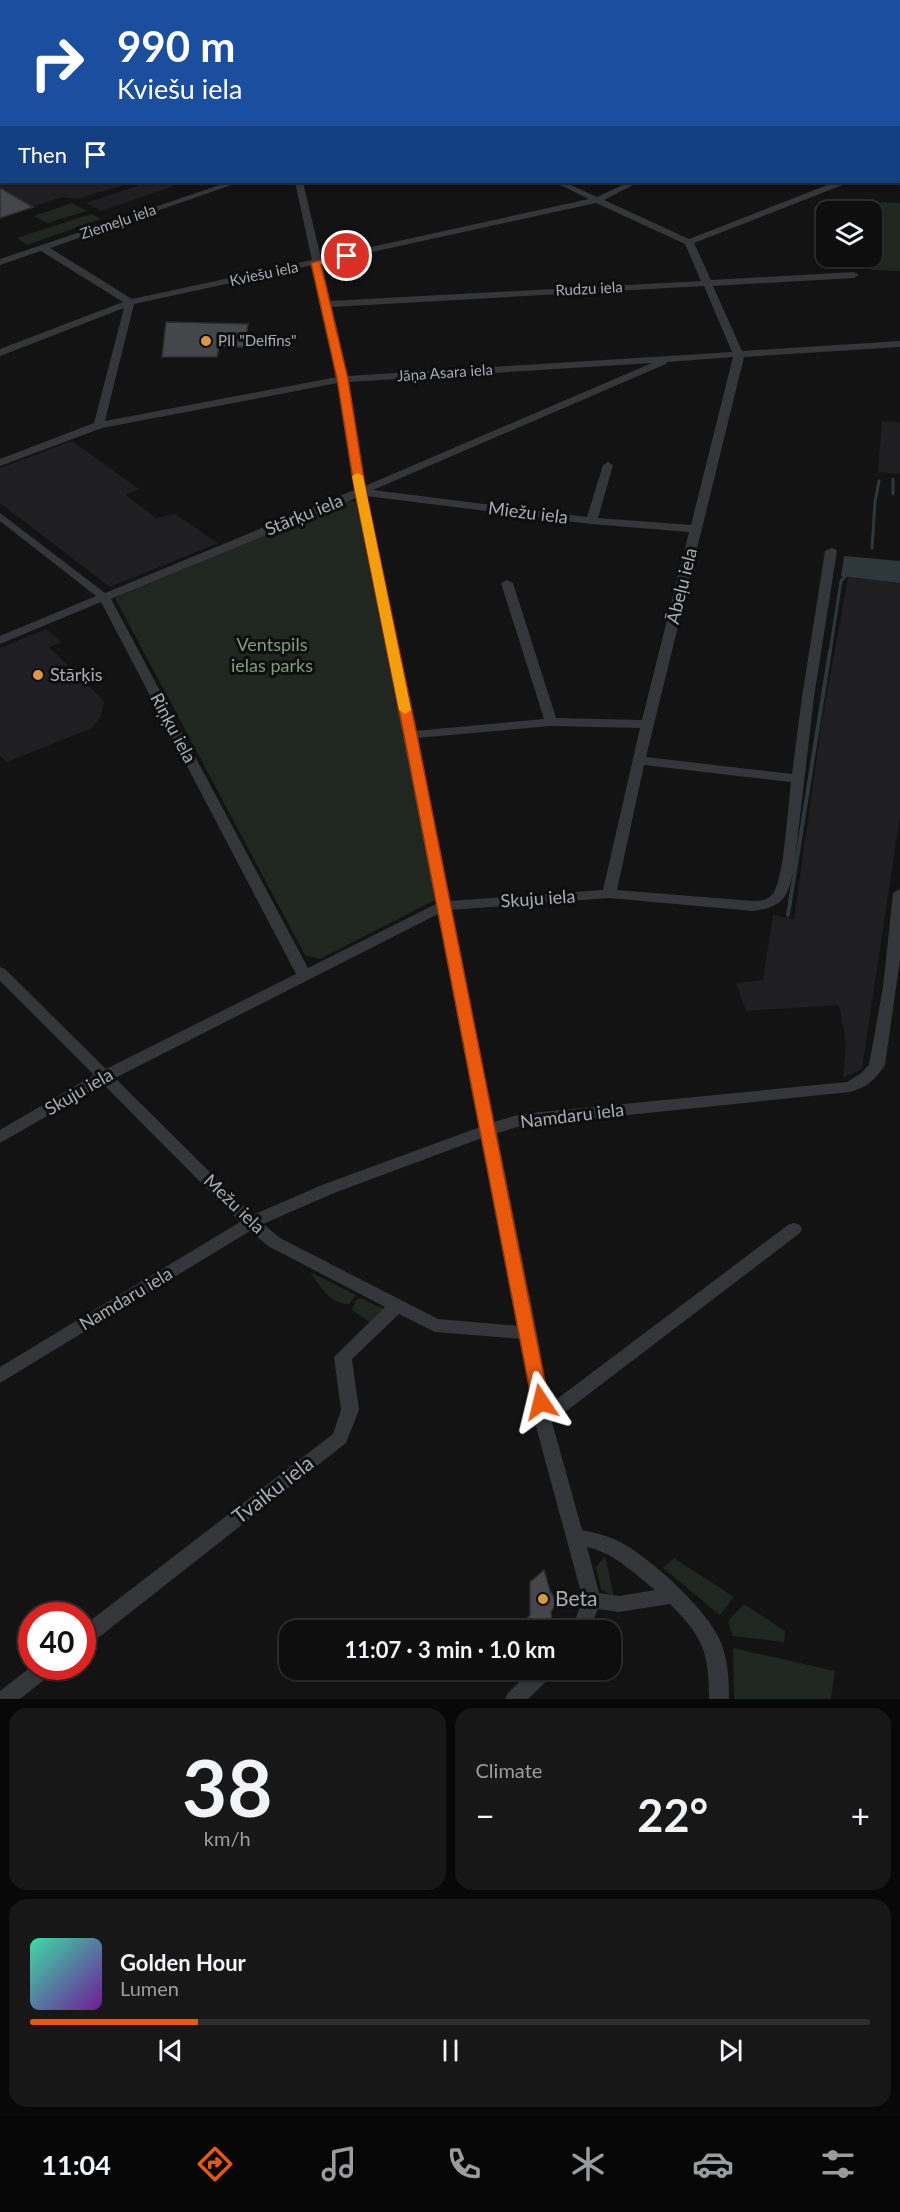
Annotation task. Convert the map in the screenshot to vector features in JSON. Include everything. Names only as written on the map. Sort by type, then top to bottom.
[{"type":"street","name":"Ziemeļu iela","points":[[0,262],[233,183]]},
{"type":"street","points":[[300,183],[342,379],[360,492],[411,735],[529,1333],[543,1419],[592,1600],[584,1620]]},
{"type":"street","points":[[560,183],[689,242],[739,355]]},
{"type":"street","name":"Kviešu iela","points":[[0,353],[130,303],[597,200],[633,183]]},
{"type":"street","points":[[689,242],[839,183]]},
{"type":"street","points":[[43,248],[130,303],[99,425]]},
{"type":"street","name":"Rudzu iela","points":[[325,304],[854,275]]},
{"type":"street","name":"Jāņa Asara iela","points":[[0,463],[99,425],[342,379],[900,344]]},
{"type":"street","name":"Ābeļu iela","points":[[609,894],[647,724],[739,355]]},
{"type":"street","name":"Stārķu iela","points":[[0,640],[360,492],[672,358]]},
{"type":"street","points":[[591,520],[605,481],[608,465]]},
{"type":"street","name":"Miežu iela","points":[[360,492],[591,520],[696,529]]},
{"type":"street","name":"Riņķu iela","points":[[0,516],[105,598],[304,975]]},
{"type":"street","name":"Skuju iela","points":[[3,1132],[105,1076],[443,906],[609,894],[753,906],[773,902],[781,895],[787,868],[831,551]]},
{"type":"street","points":[[507,583],[551,722]]},
{"type":"street","points":[[411,735],[551,722],[647,724]]},
{"type":"street","points":[[639,760],[798,779]]},
{"type":"street","name":"Namdaru iela","points":[[0,1376],[251,1222],[328,1190],[488,1130],[521,1120],[850,1087],[865,1079],[873,1074],[877,1065],[890,987],[900,893]]},
{"type":"street","name":"Mežu iela","points":[[0,972],[251,1222],[274,1242],[435,1325],[529,1333]]},
{"type":"street","points":[[543,1419],[794,1229]]},
{"type":"street","name":"Tvaiku iela","points":[[96,1628],[340,1437],[350,1410],[343,1357],[397,1306]]},
{"type":"street","points":[[576,1537],[607,1545],[635,1562],[688,1612],[712,1642],[718,1666],[719,1699]]},
{"type":"street","points":[[592,1600],[618,1604],[671,1596]]},
{"type":"street","points":[[5,1699],[29,1680]]},
{"type":"street","points":[[515,1699],[535,1680]]},
{"type":"shaded area","points":[[0,183],[130,183],[78,199],[62,197],[0,218]]},
{"type":"shaded area","points":[[146,183],[167,183],[174,186],[101,211],[86,203]]},
{"type":"shaded area","points":[[882,421],[900,422],[900,474],[878,472]]},
{"type":"shaded area","points":[[72,441],[139,489],[126,495],[156,518],[175,514],[218,543],[110,587],[0,503],[0,468]]},
{"type":"shaded area","points":[[844,556],[900,561],[900,583],[841,576]]},
{"type":"shaded area","points":[[848,577],[900,583],[900,816],[862,1069],[843,1078],[846,1042],[839,1005],[746,1011],[736,983],[763,980],[773,915],[794,919],[822,720]]},
{"type":"shaded area","name":"Stārķis","points":[[46,629],[62,642],[49,647],[104,701],[101,716],[92,728],[7,762],[0,756],[0,648]]},
{"type":"green space","points":[[882,202],[900,203],[900,271],[871,270],[871,267],[882,267]]},
{"type":"green space","points":[[72,203],[87,211],[47,223],[34,216]]},
{"type":"green space","points":[[91,214],[101,219],[27,245],[17,238]]},
{"type":"green space","name":"Ventspils ielas parks","points":[[348,500],[358,502],[435,900],[320,959],[305,955],[115,598]]},
{"type":"green space","points":[[310,1272],[356,1295],[349,1304],[336,1301],[326,1293]]},
{"type":"green space","points":[[361,1298],[385,1310],[372,1324],[352,1310],[356,1300]]},
{"type":"green space","points":[[605,1556],[614,1597],[601,1589],[596,1567]]},
{"type":"green space","points":[[674,1558],[734,1597],[720,1615],[663,1568]]},
{"type":"green space","points":[[744,1604],[785,1631],[784,1642],[733,1636],[728,1621]]},
{"type":"green space","points":[[733,1648],[835,1671],[831,1699],[734,1699]]},
{"type":"building","points":[[0,188],[33,207],[0,218]]},
{"type":"building","name":"PII \"Delfīns\"","points":[[166,322],[248,324],[245,347],[219,347],[217,357],[162,357]]},
{"type":"building","name":"Beta","points":[[544,1570],[550,1591],[557,1602],[551,1612],[552,1620],[526,1620],[530,1615],[530,1582]]},
{"type":"waterway","points":[[893,479],[893,494]]},
{"type":"waterway","points":[[872,548],[879,481]]},
{"type":"waterway","points":[[830,652],[841,581],[846,575]]},
{"type":"waterway","points":[[788,915],[830,651]]},
{"type":"slow traffic","points":[[358,476],[405,710]]},
{"type":"place","name":"PII \"Delfīns\"","points":[[206,341]]},
{"type":"place","name":"Stārķis","points":[[38,675]]},
{"type":"place","name":"Beta","points":[[543,1599]]},
{"type":"route","points":[[347,256],[316,263],[342,379],[360,492],[411,735],[541,1402]]}]
